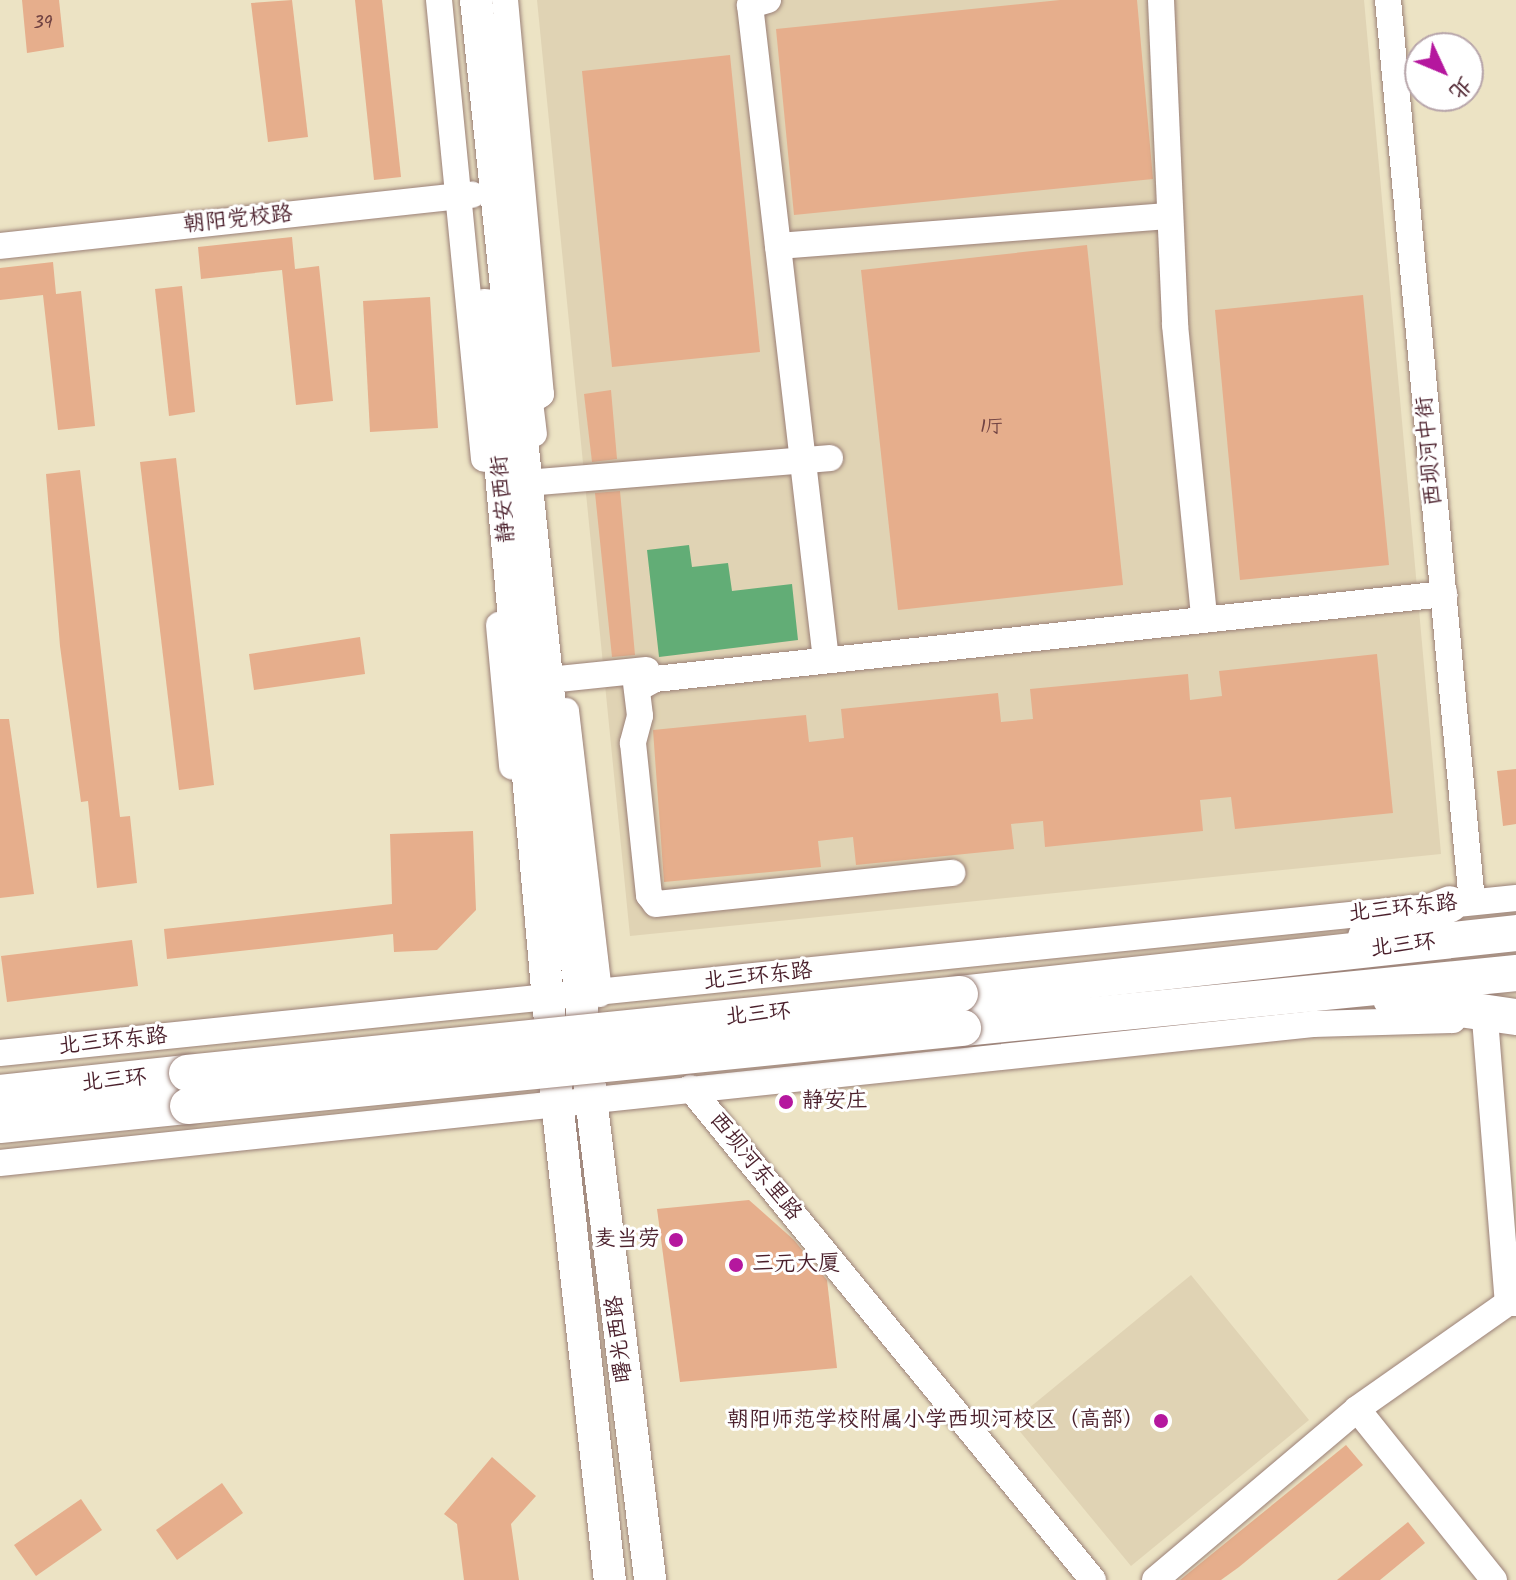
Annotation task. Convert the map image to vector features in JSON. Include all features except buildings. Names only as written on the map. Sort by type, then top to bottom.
[{"type":"highway","points":[[1313,958],[1461,903]]},
{"type":"highway","name":"北三环","points":[[0,1125],[188,1090],[961,1011],[1313,958],[1516,933]]},
{"type":"highway","name":"北三环","points":[[961,1011],[1334,991],[1516,973]]},
{"type":"highway","points":[[1334,991],[1506,1018]]},
{"type":"highway","name":"北三环","points":[[0,1093],[188,1090]]},
{"type":"main road","name":"静安西街","points":[[456,0],[466,195],[518,645],[568,997]]},
{"type":"main road","name":"静安西街","points":[[476,0],[556,679],[568,997]]},
{"type":"main road","name":"曙光西路","points":[[568,997],[591,1098],[650,1580]]},
{"type":"main road","name":"曙光西路","points":[[568,997],[557,1101],[610,1580]]},
{"type":"street","points":[[439,0],[466,195],[505,700],[568,997]]},
{"type":"street","points":[[505,0],[541,394],[530,402],[533,482],[830,458]]},
{"type":"street","points":[[768,0],[750,5],[826,660]]},
{"type":"street","points":[[1161,0],[1168,216],[1204,618]]},
{"type":"street","name":"西坝河中街","points":[[1388,0],[1444,594],[1461,903]]},
{"type":"street","name":"朝阳党校路","points":[[0,246],[466,195]]},
{"type":"street","points":[[778,246],[1168,216]]},
{"type":"street","points":[[556,679],[655,679],[1444,594]]},
{"type":"street","points":[[505,700],[518,645]]},
{"type":"street","points":[[639,677],[640,716],[633,743],[649,895],[656,904],[952,873]]},
{"type":"street","name":"北三环东路","points":[[0,1053],[1516,898]]},
{"type":"street","points":[[751,978],[757,1081]]},
{"type":"street","points":[[373,1016],[383,1119]]},
{"type":"street","points":[[0,1163],[383,1119],[1313,1024],[1506,1018],[1512,1303],[1357,1409],[1155,1580]]},
{"type":"street","name":"西坝河东里路","points":[[690,1088],[1093,1580]]},
{"type":"street","points":[[1357,1409],[1494,1580]]},
{"type":"shaded area","points":[[537,0],[1364,0],[1441,854],[630,936]]},
{"type":"shaded area","name":"朝阳师范学校附属小学西坝河校区（高部）","points":[[1191,1275],[1309,1420],[1131,1566],[1012,1422]]},
{"type":"green space","points":[[689,545],[692,567],[728,563],[732,591],[792,584],[798,640],[659,657],[647,550]]},
{"type":"place","name":"静安庄","points":[[786,1102]]},
{"type":"place","name":"麦当劳","points":[[676,1240]]},
{"type":"place","name":"三元大厦","points":[[736,1265]]},
{"type":"place","name":"朝阳师范学校附属小学西坝河校区（高部）","points":[[1161,1421]]}]
